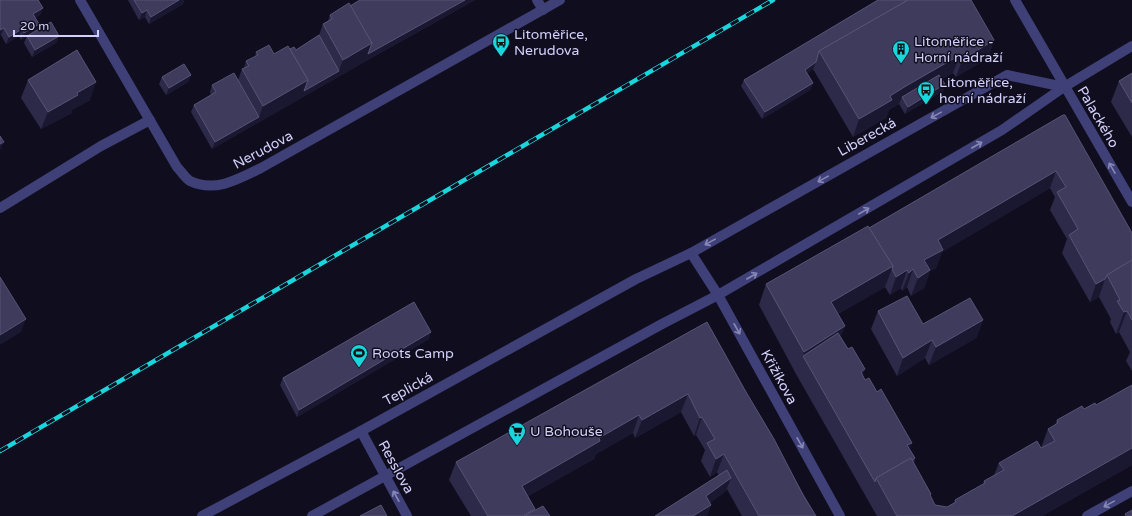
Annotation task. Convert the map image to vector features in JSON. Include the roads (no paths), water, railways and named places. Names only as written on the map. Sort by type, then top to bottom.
[{"type":"street","name":"Nerudova","points":[[80,0],[177,167],[189,180],[206,186],[232,183],[560,0]]},
{"type":"street","points":[[537,0],[543,10]]},
{"type":"street","name":"Palackého","points":[[1015,0],[1064,87],[1132,202]]},
{"type":"street","points":[[312,516],[662,324],[718,295],[1002,130],[1064,87],[1132,46]]},
{"type":"street","name":"Liberecká","points":[[691,253],[1007,75],[1064,87]]},
{"type":"street","points":[[0,208],[101,146],[150,120]]},
{"type":"street","name":"Křižíkova","points":[[691,253],[718,295],[840,516]]},
{"type":"street","name":"Teplická","points":[[202,516],[636,279],[691,253]]},
{"type":"street","name":"Resslova","points":[[360,431],[407,516]]},
{"type":"street","points":[[1087,516],[1132,491]]},
{"type":"railway","points":[[0,451],[773,0]]},
{"type":"place","name":"Litoměřice, Nerudova","points":[[501,57]]},
{"type":"place","name":"Litoměřice - Horní nádraží","points":[[901,64]]},
{"type":"place","name":"Litoměřice, horní nádraží","points":[[926,105]]},
{"type":"place","name":"Roots Camp","points":[[359,368]]},
{"type":"place","name":"U Bohouše","points":[[517,446]]}]
